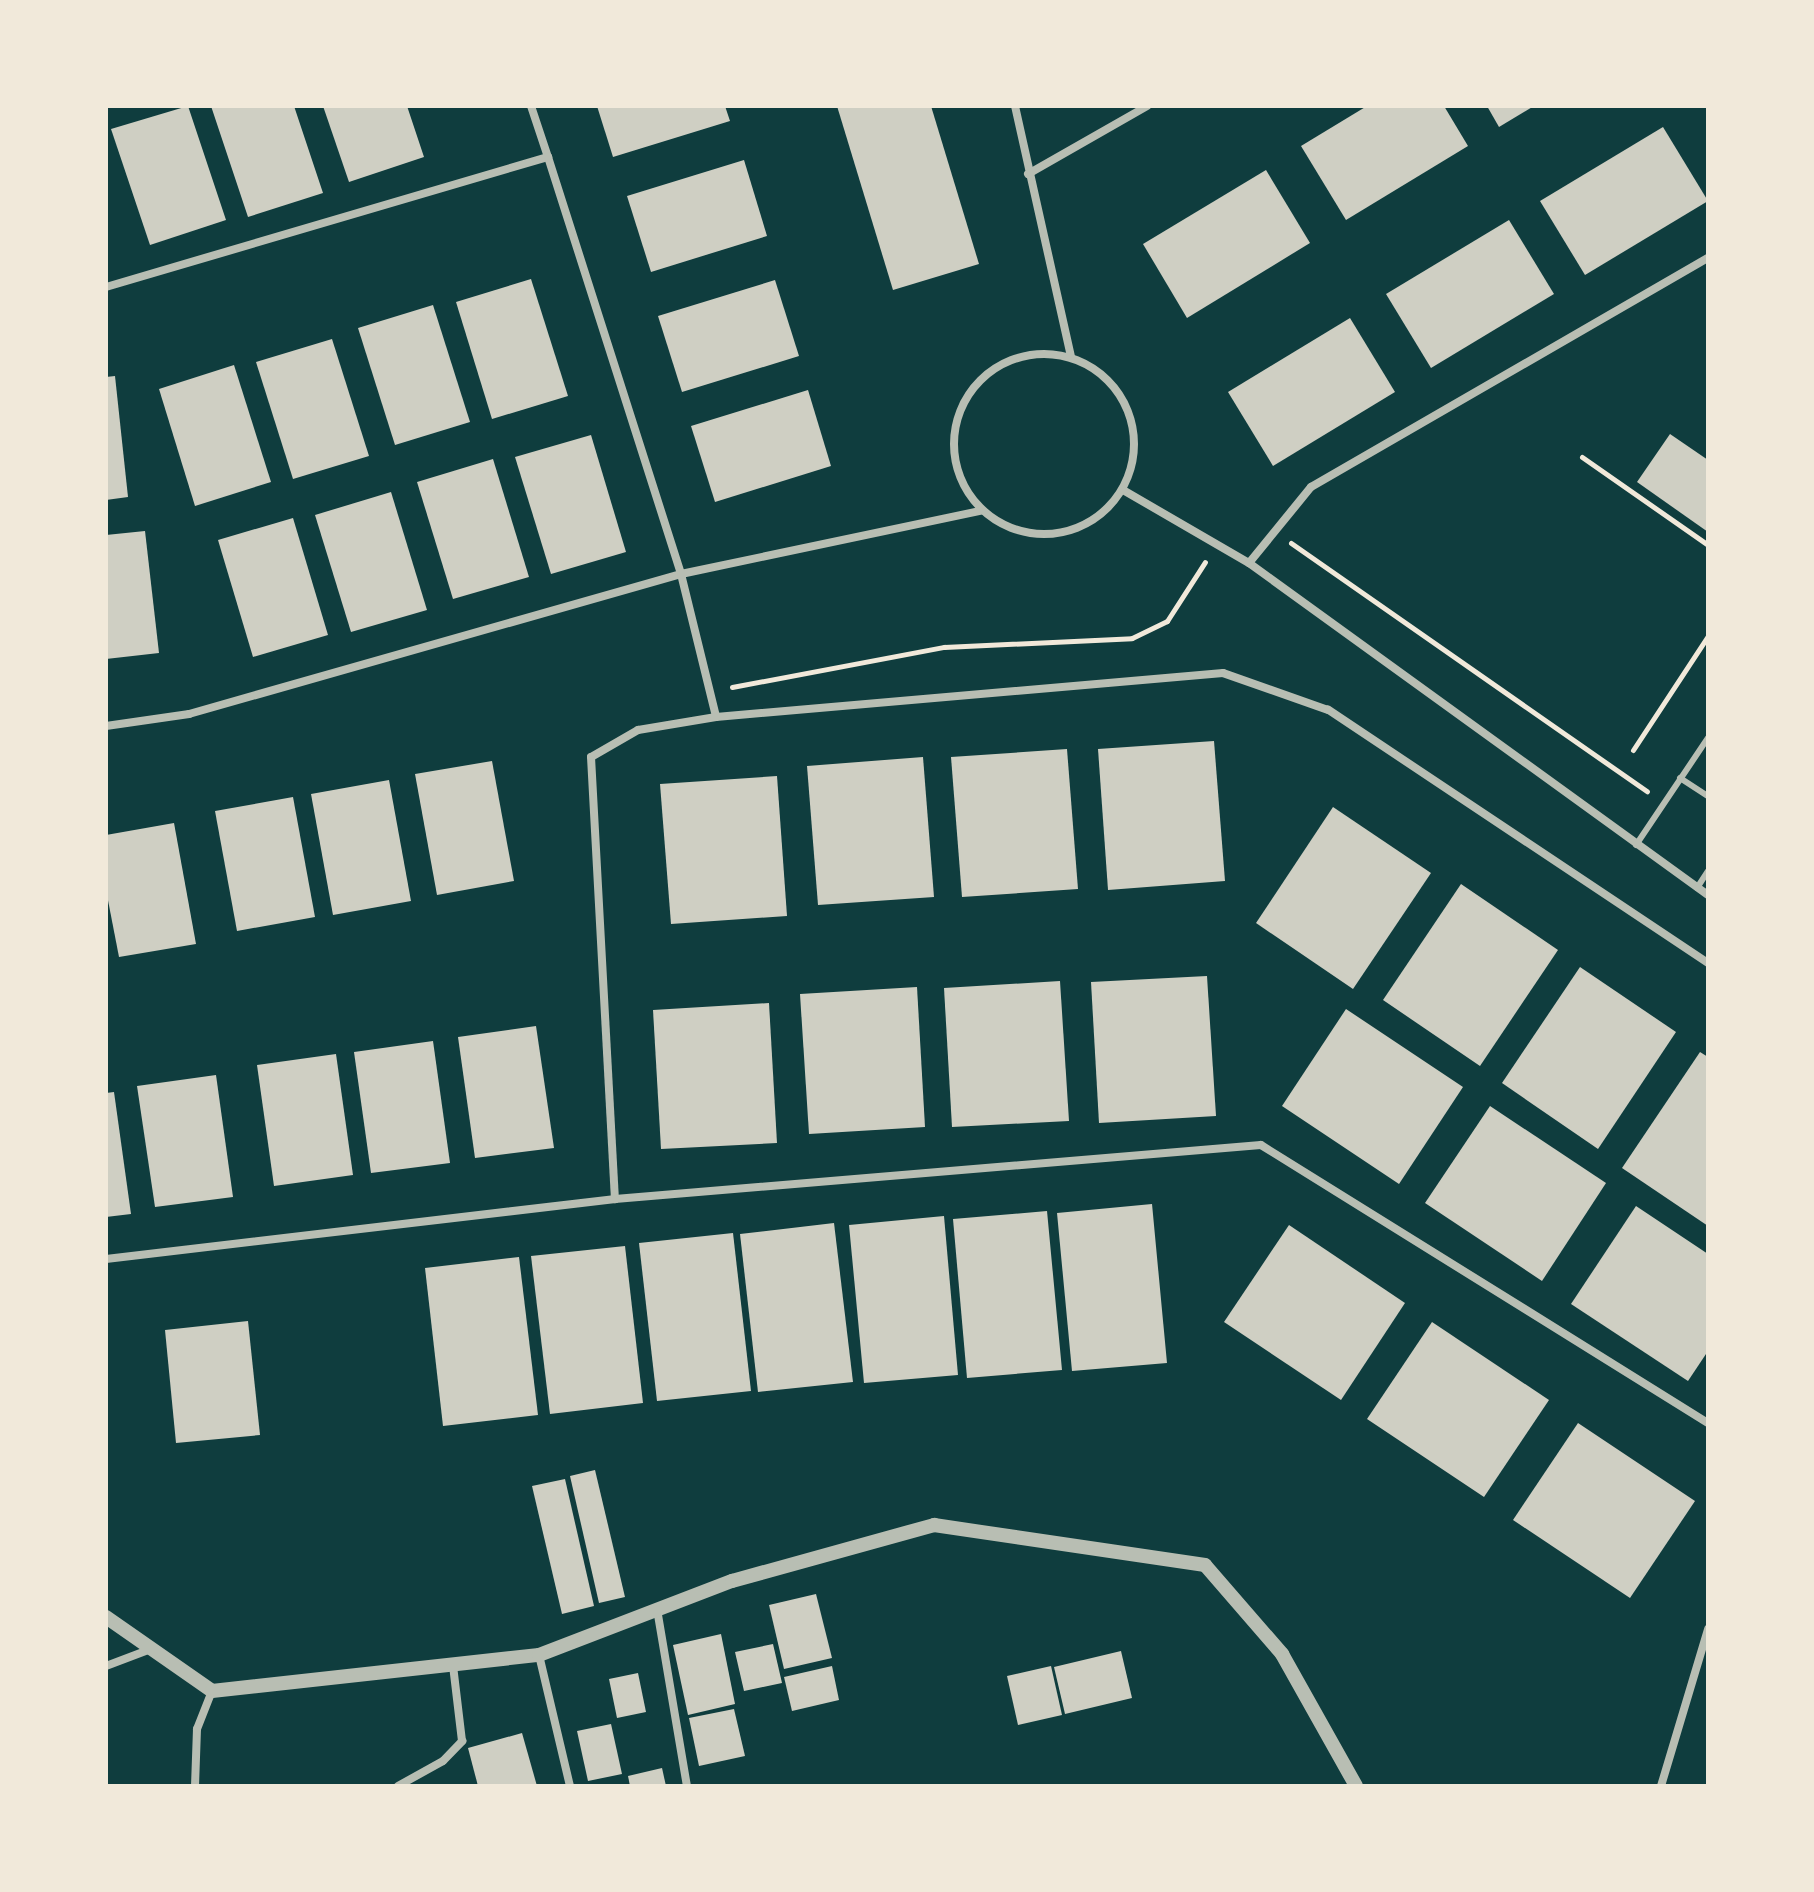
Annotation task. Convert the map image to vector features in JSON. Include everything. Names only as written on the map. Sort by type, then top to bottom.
[{"type":"street","points":[[531,106],[681,574],[716,717]]},
{"type":"street","points":[[1015,106],[1071,356]]},
{"type":"street","points":[[1028,174],[1147,106]]},
{"type":"street","points":[[106,287],[548,157]]},
{"type":"street","points":[[1249,563],[1311,487],[1708,258]]},
{"type":"street","points":[[1029,352],[1071,356],[1106,376],[1129,410],[1135,450],[1123,490],[1095,520],[1057,535],[1017,531],[981,511],[958,477],[952,436],[964,397],[992,367],[1029,352]]},
{"type":"street","points":[[1123,490],[1249,563],[1708,895]]},
{"type":"street","points":[[106,726],[189,714],[681,574],[981,511]]},
{"type":"street","points":[[615,1199],[591,757],[638,730],[716,717],[1223,673],[1328,710],[1708,963]]},
{"type":"street","points":[[106,1259],[615,1199],[1261,1145],[1708,1423]]},
{"type":"street","points":[[106,1617],[212,1691],[453,1665],[539,1655],[732,1581],[934,1525],[1205,1565],[1282,1654],[1356,1786]]},
{"type":"street","points":[[657,1609],[687,1786]]},
{"type":"street","points":[[1661,1786],[1708,1629]]},
{"type":"street","points":[[106,1666],[152,1649]]},
{"type":"street","points":[[539,1655],[570,1786]]},
{"type":"street","points":[[398,1786],[443,1761],[462,1741],[453,1665]]},
{"type":"street","points":[[195,1786],[197,1729],[212,1691]]},
{"type":"lane","points":[[1636,845],[1708,738]]},
{"type":"lane","points":[[1680,778],[1708,796]]},
{"type":"lane","points":[[1697,888],[1708,871]]},
{"type":"path","points":[[1582,457],[1708,545]]},
{"type":"path","points":[[1274,531],[1663,802]]},
{"type":"path","points":[[710,692],[944,647],[1132,638],[1167,621],[1215,544]]},
{"type":"path","points":[[1633,750],[1708,636]]},
{"type":"building","points":[[188,106],[226,220],[150,245],[111,129]]},
{"type":"building","points":[[211,106],[294,106],[323,193],[248,217]]},
{"type":"building","points":[[323,106],[407,106],[424,157],[349,182]]},
{"type":"building","points":[[597,106],[725,106],[730,121],[613,157]]},
{"type":"building","points":[[837,106],[931,106],[979,264],[893,290]]},
{"type":"building","points":[[1367,106],[1444,106],[1468,146],[1346,220],[1301,146]]},
{"type":"building","points":[[1487,106],[1534,106],[1499,127]]},
{"type":"building","points":[[1663,127],[1708,201],[1585,275],[1540,201]]},
{"type":"building","points":[[744,160],[767,236],[651,272],[627,196]]},
{"type":"building","points":[[1266,170],[1310,243],[1187,318],[1143,244]]},
{"type":"building","points":[[1509,220],[1554,294],[1431,368],[1386,294]]},
{"type":"building","points":[[531,279],[568,396],[492,419],[456,302]]},
{"type":"building","points":[[775,280],[799,356],[682,392],[658,316]]},
{"type":"building","points":[[433,305],[470,422],[395,445],[358,328]]},
{"type":"building","points":[[1350,318],[1395,392],[1273,466],[1228,392]]},
{"type":"building","points":[[332,339],[369,456],[293,479],[256,362]]},
{"type":"building","points":[[234,365],[271,482],[195,506],[159,389]]},
{"type":"building","points":[[115,376],[128,497],[106,500],[106,377]]},
{"type":"building","points":[[808,390],[831,466],[715,502],[691,426]]},
{"type":"building","points":[[1670,434],[1708,460],[1708,532],[1637,482]]},
{"type":"building","points":[[591,435],[626,552],[551,574],[515,457]]},
{"type":"building","points":[[493,459],[529,577],[453,599],[417,482]]},
{"type":"building","points":[[391,492],[427,610],[351,632],[315,515]]},
{"type":"building","points":[[293,518],[328,635],[253,657],[218,540]]},
{"type":"building","points":[[145,531],[159,653],[106,659],[106,535]]},
{"type":"building","points":[[1214,741],[1225,881],[1108,890],[1098,749]]},
{"type":"building","points":[[1067,749],[1078,889],[962,897],[951,757]]},
{"type":"building","points":[[923,757],[934,897],[818,905],[807,766]]},
{"type":"building","points":[[492,761],[514,881],[437,895],[415,774]]},
{"type":"building","points":[[777,776],[787,916],[671,924],[660,784]]},
{"type":"building","points":[[389,780],[411,901],[333,915],[311,794]]},
{"type":"building","points":[[293,797],[315,917],[237,931],[215,811]]},
{"type":"building","points":[[1333,807],[1431,873],[1353,989],[1256,923]]},
{"type":"building","points":[[174,823],[196,944],[119,957],[106,890],[106,835]]},
{"type":"building","points":[[1461,884],[1558,950],[1480,1066],[1383,1000]]},
{"type":"building","points":[[1580,967],[1676,1032],[1598,1149],[1502,1083]]},
{"type":"building","points":[[1207,976],[1216,1116],[1099,1123],[1091,982]]},
{"type":"building","points":[[1060,981],[1069,1121],[952,1127],[944,988]]},
{"type":"building","points":[[917,987],[925,1127],[809,1134],[800,994]]},
{"type":"building","points":[[769,1003],[777,1143],[661,1149],[653,1010]]},
{"type":"building","points":[[1346,1009],[1463,1087],[1399,1184],[1282,1106]]},
{"type":"building","points":[[536,1026],[554,1148],[475,1158],[458,1037]]},
{"type":"building","points":[[433,1041],[450,1163],[371,1173],[354,1052]]},
{"type":"building","points":[[1700,1052],[1708,1057],[1708,1226],[1622,1168]]},
{"type":"building","points":[[336,1054],[353,1175],[274,1186],[257,1065]]},
{"type":"building","points":[[216,1075],[233,1197],[155,1207],[137,1086]]},
{"type":"building","points":[[114,1092],[131,1214],[106,1217],[106,1093]]},
{"type":"building","points":[[1490,1106],[1606,1183],[1542,1281],[1425,1203]]},
{"type":"building","points":[[1152,1204],[1167,1363],[1072,1371],[1057,1213]]},
{"type":"building","points":[[1636,1206],[1708,1254],[1708,1351],[1688,1381],[1571,1304]]},
{"type":"building","points":[[1047,1211],[1062,1370],[967,1378],[953,1219]]},
{"type":"building","points":[[944,1216],[958,1375],[864,1383],[849,1225]]},
{"type":"building","points":[[834,1223],[853,1382],[758,1392],[740,1234]]},
{"type":"building","points":[[1289,1225],[1405,1303],[1341,1400],[1224,1322]]},
{"type":"building","points":[[733,1233],[751,1391],[657,1401],[639,1243]]},
{"type":"building","points":[[625,1246],[643,1403],[550,1414],[531,1256]]},
{"type":"building","points":[[519,1257],[538,1415],[443,1426],[425,1268]]},
{"type":"building","points":[[248,1321],[260,1435],[176,1443],[165,1330]]},
{"type":"building","points":[[1432,1322],[1549,1400],[1484,1497],[1367,1419]]},
{"type":"building","points":[[1578,1423],[1695,1501],[1630,1598],[1513,1520]]},
{"type":"building","points":[[595,1470],[625,1597],[599,1603],[570,1476]]},
{"type":"building","points":[[565,1479],[594,1606],[562,1614],[532,1486]]},
{"type":"building","points":[[816,1594],[832,1658],[784,1669],[769,1605]]},
{"type":"building","points":[[721,1634],[735,1704],[688,1715],[673,1645]]},
{"type":"building","points":[[773,1644],[782,1683],[744,1691],[735,1652]]},
{"type":"building","points":[[1121,1651],[1132,1698],[1065,1714],[1054,1667]]},
{"type":"building","points":[[832,1666],[839,1700],[792,1711],[784,1677]]},
{"type":"building","points":[[1051,1666],[1062,1715],[1018,1725],[1007,1676]]},
{"type":"building","points":[[638,1673],[646,1712],[617,1718],[609,1679]]},
{"type":"building","points":[[734,1709],[745,1756],[699,1766],[689,1718]]},
{"type":"building","points":[[611,1724],[622,1774],[588,1781],[577,1731]]},
{"type":"building","points":[[522,1733],[537,1786],[478,1786],[468,1748]]},
{"type":"building","points":[[662,1768],[666,1786],[630,1786],[628,1776]]}]
